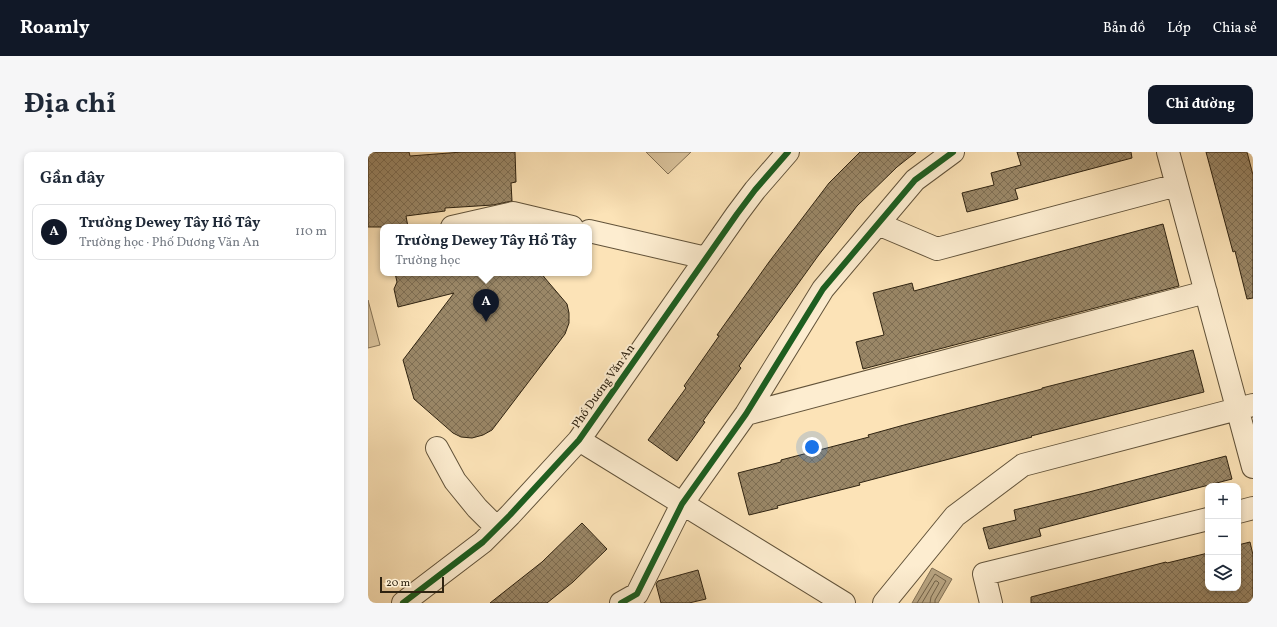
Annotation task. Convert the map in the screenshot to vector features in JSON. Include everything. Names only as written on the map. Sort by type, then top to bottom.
[{"type":"street","name":"Phố Dương Văn An","points":[[403,603],[477,546],[497,528],[579,440],[755,190],[788,152]]},
{"type":"street","points":[[633,600],[682,504],[746,414],[823,289],[915,180],[953,152]]},
{"type":"street","points":[[1168,152],[1206,292],[1245,407],[1253,467]]},
{"type":"street","points":[[878,224],[937,249],[1177,185]]},
{"type":"street","points":[[465,224],[513,213],[559,224]]},
{"type":"street","points":[[592,232],[706,258]]},
{"type":"street","points":[[746,414],[1206,292]]},
{"type":"street","points":[[884,603],[955,516],[1023,466],[1245,407]]},
{"type":"street","points":[[579,440],[844,603]]},
{"type":"street","points":[[437,448],[455,481],[497,528]]},
{"type":"street","points":[[1241,511],[1253,508]]},
{"type":"street","points":[[991,603],[984,574],[1205,520]]},
{"type":"shaded area","points":[[646,152],[691,152],[668,174]]},
{"type":"shaded area","points":[[368,300],[380,345],[368,348]]},
{"type":"water","points":[[932,568],[952,579],[938,603],[912,603]]},
{"type":"building","points":[[368,152],[409,152],[410,156],[462,152],[515,152],[516,182],[511,183],[512,201],[493,205],[445,208],[445,211],[406,216],[407,224],[380,224],[380,227],[368,227]]},
{"type":"building","points":[[860,152],[916,152],[897,167],[857,206],[818,256],[739,366],[741,368],[703,421],[705,422],[677,461],[648,440],[686,388],[684,386],[719,336],[717,335],[769,262],[829,183]]},
{"type":"building","points":[[1017,152],[1131,152],[1132,158],[1015,189],[1018,199],[967,212],[962,193],[994,185],[991,173],[1021,165]]},
{"type":"building","points":[[1206,152],[1247,152],[1253,175],[1253,298],[1247,299],[1235,251],[1233,252]]},
{"type":"building","points":[[1163,224],[1179,286],[863,369],[856,342],[884,335],[873,293],[912,283],[914,291]]},
{"type":"building","points":[[396,276],[544,276],[567,304],[569,323],[565,334],[492,430],[483,435],[472,438],[461,437],[453,433],[414,399],[403,360],[454,293],[398,307],[394,289],[397,282]]},
{"type":"building","points":[[1193,350],[1204,392],[1031,436],[1032,437],[859,483],[860,485],[777,506],[778,508],[749,515],[738,473],[869,437],[868,435],[904,425]]},
{"type":"building","points":[[1226,456],[1232,479],[1217,483],[1205,483],[1205,486],[1039,529],[1041,536],[989,549],[983,528],[1016,520],[1014,510]]},
{"type":"building","points":[[582,523],[607,549],[573,582],[547,603],[490,603],[542,562]]},
{"type":"building","points":[[1250,542],[1253,555],[1253,603],[1031,603],[1031,597],[1166,562],[1205,554],[1205,591],[1241,591],[1241,544]]},
{"type":"building","points":[[698,570],[706,599],[689,603],[661,603],[656,584],[658,581]]},
{"type":"cycle path","points":[[403,603],[483,542],[579,440],[737,214],[755,190],[788,152]]},
{"type":"cycle path","points":[[621,603],[637,594],[682,504],[746,414],[823,289],[915,180],[953,152]]},
{"type":"place","name":"Trường Dewey Tây Hồ Tây","points":[[486,322]]}]
